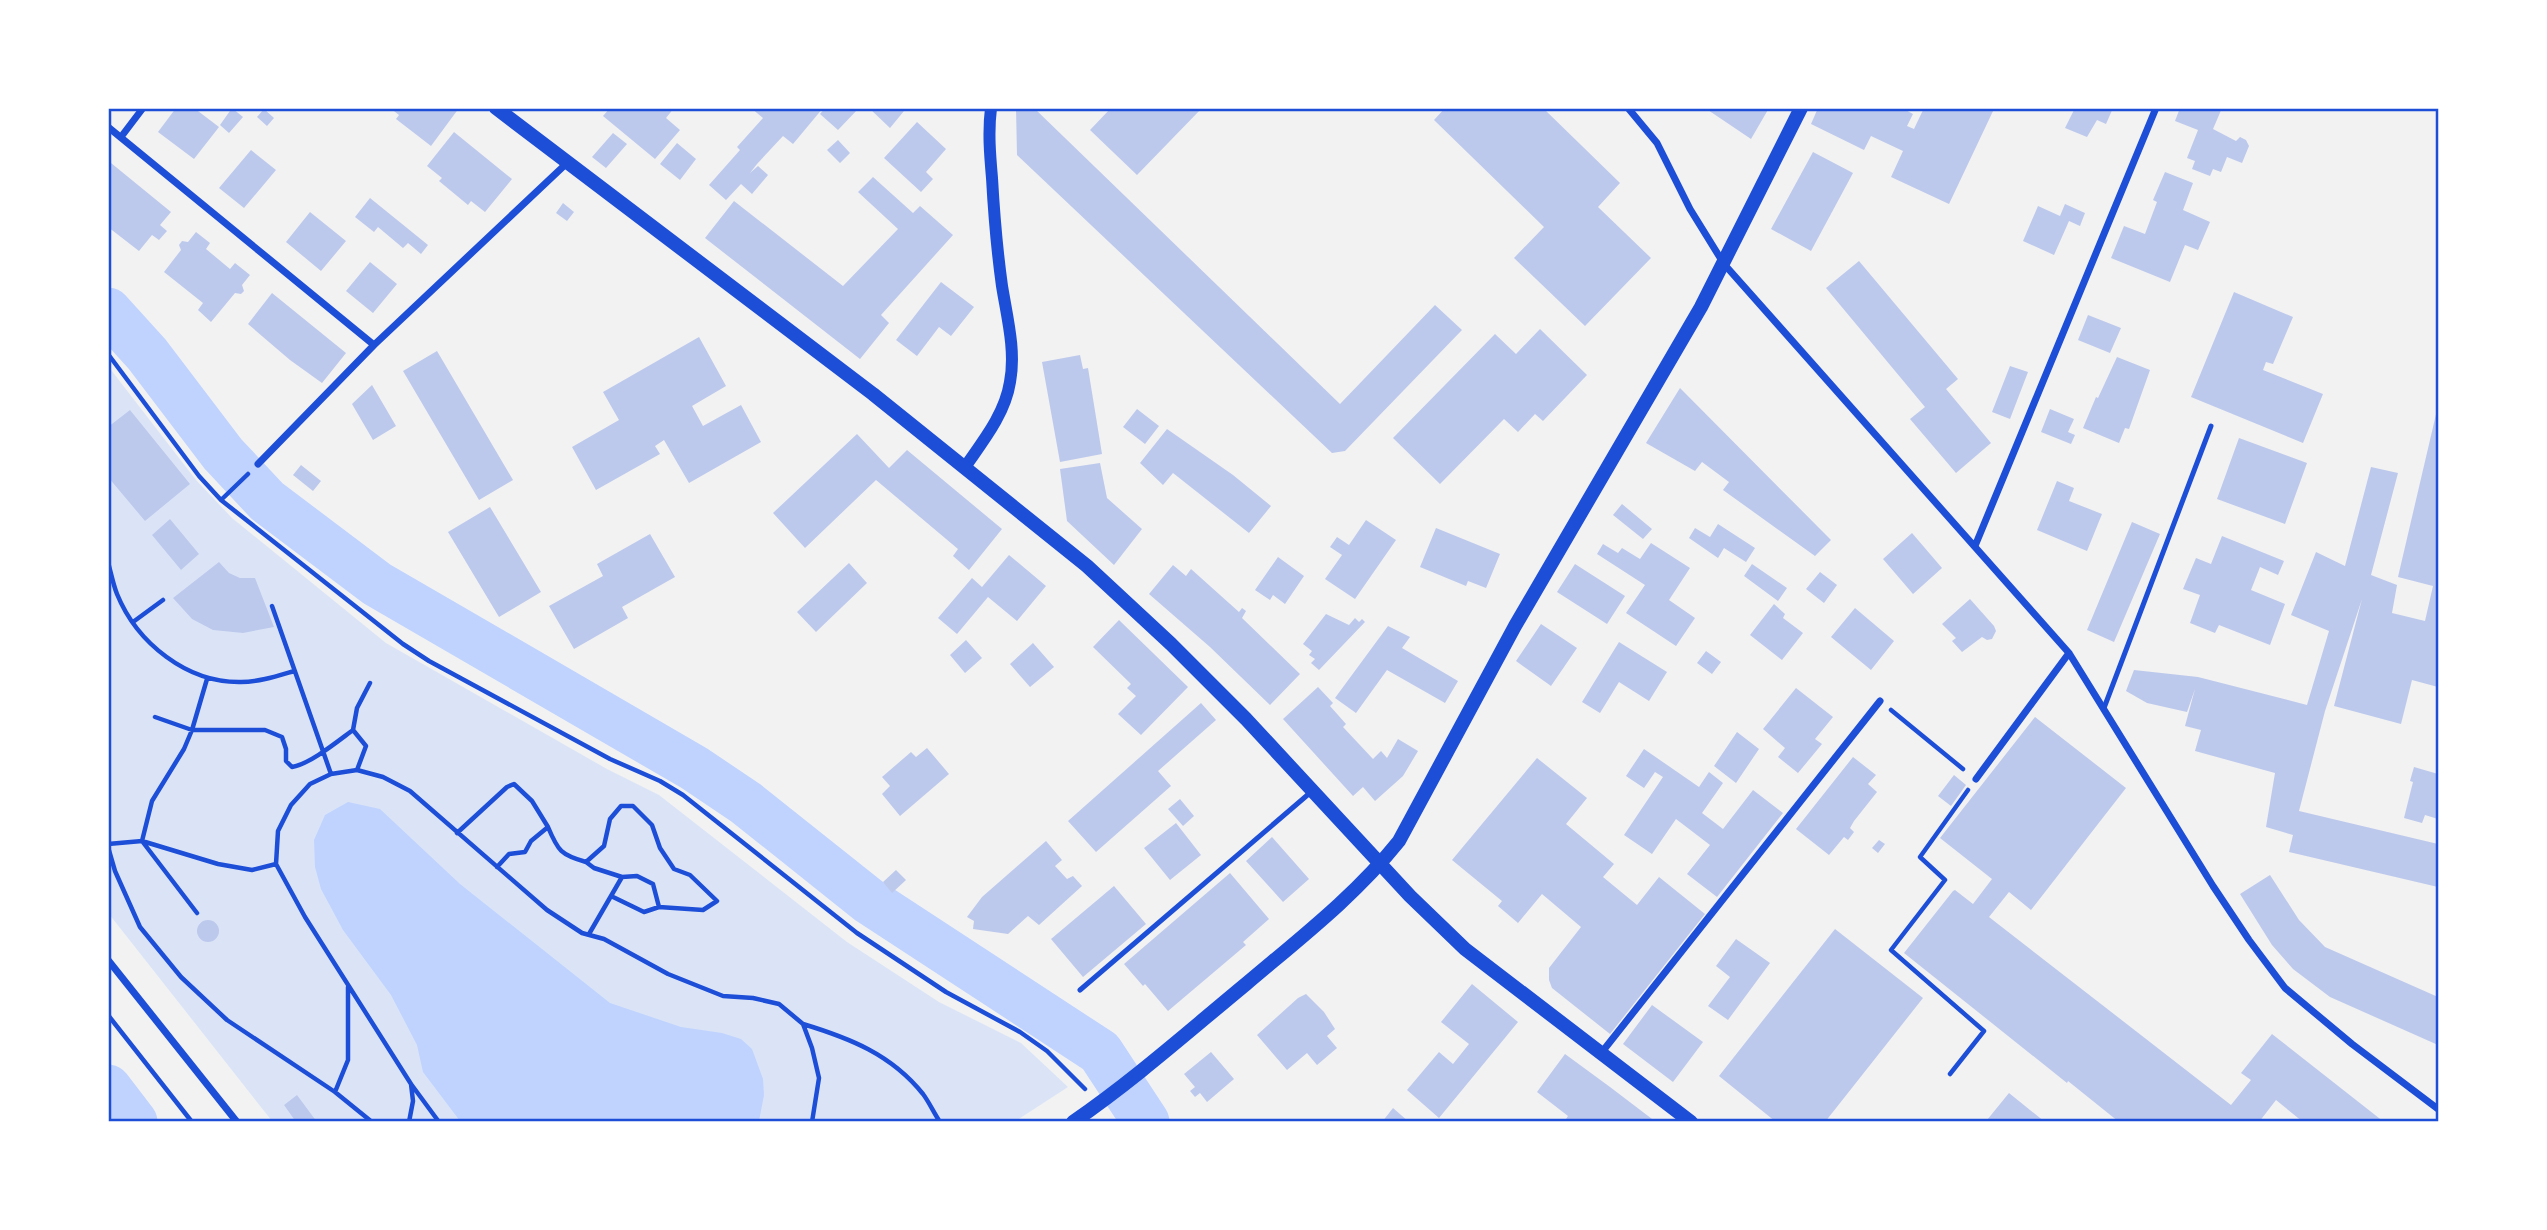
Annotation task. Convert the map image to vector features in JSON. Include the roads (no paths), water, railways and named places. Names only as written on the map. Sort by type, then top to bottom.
[{"type":"main road","points":[[496,108],[873,394],[1087,566],[1246,719],[1380,864],[1465,949],[1691,1122]]},
{"type":"main road","points":[[1073,1122],[1144,1068],[1349,897],[1399,841],[1515,626],[1667,368],[1724,264],[1801,108]]},
{"type":"street","points":[[121,137],[144,108]]},
{"type":"street","points":[[965,467],[1004,404],[1011,381],[1012,351],[997,250],[992,192],[988,127],[990,108]]},
{"type":"street","points":[[1628,108],[1657,142],[1690,209],[1724,264],[2068,653],[2213,887],[2285,988],[2371,1059],[2438,1109]]},
{"type":"street","points":[[1975,546],[2156,108]]},
{"type":"street","points":[[108,127],[374,345]]},
{"type":"street","points":[[258,464],[374,345],[567,163]]},
{"type":"street","points":[[1976,779],[2068,653]]},
{"type":"street","points":[[1602,1052],[1880,701]]},
{"type":"street","points":[[108,960],[237,1122]]},
{"type":"lane","points":[[2104,708],[2211,426]]},
{"type":"lane","points":[[1080,990],[1312,791]]},
{"type":"water","points":[[348,802],[380,809],[460,884],[610,1003],[681,1027],[722,1033],[741,1039],[752,1049],[763,1079],[764,1095],[759,1121],[460,1121],[423,1072],[417,1045],[391,995],[343,930],[321,889],[315,867],[314,840],[325,815]]},
{"type":"waterway","points":[[108,311],[147,354],[223,454],[267,501],[377,584],[694,768],[746,803],[869,901],[1100,1052],[1146,1122]]},
{"type":"waterway","points":[[108,1088],[134,1122]]}]
